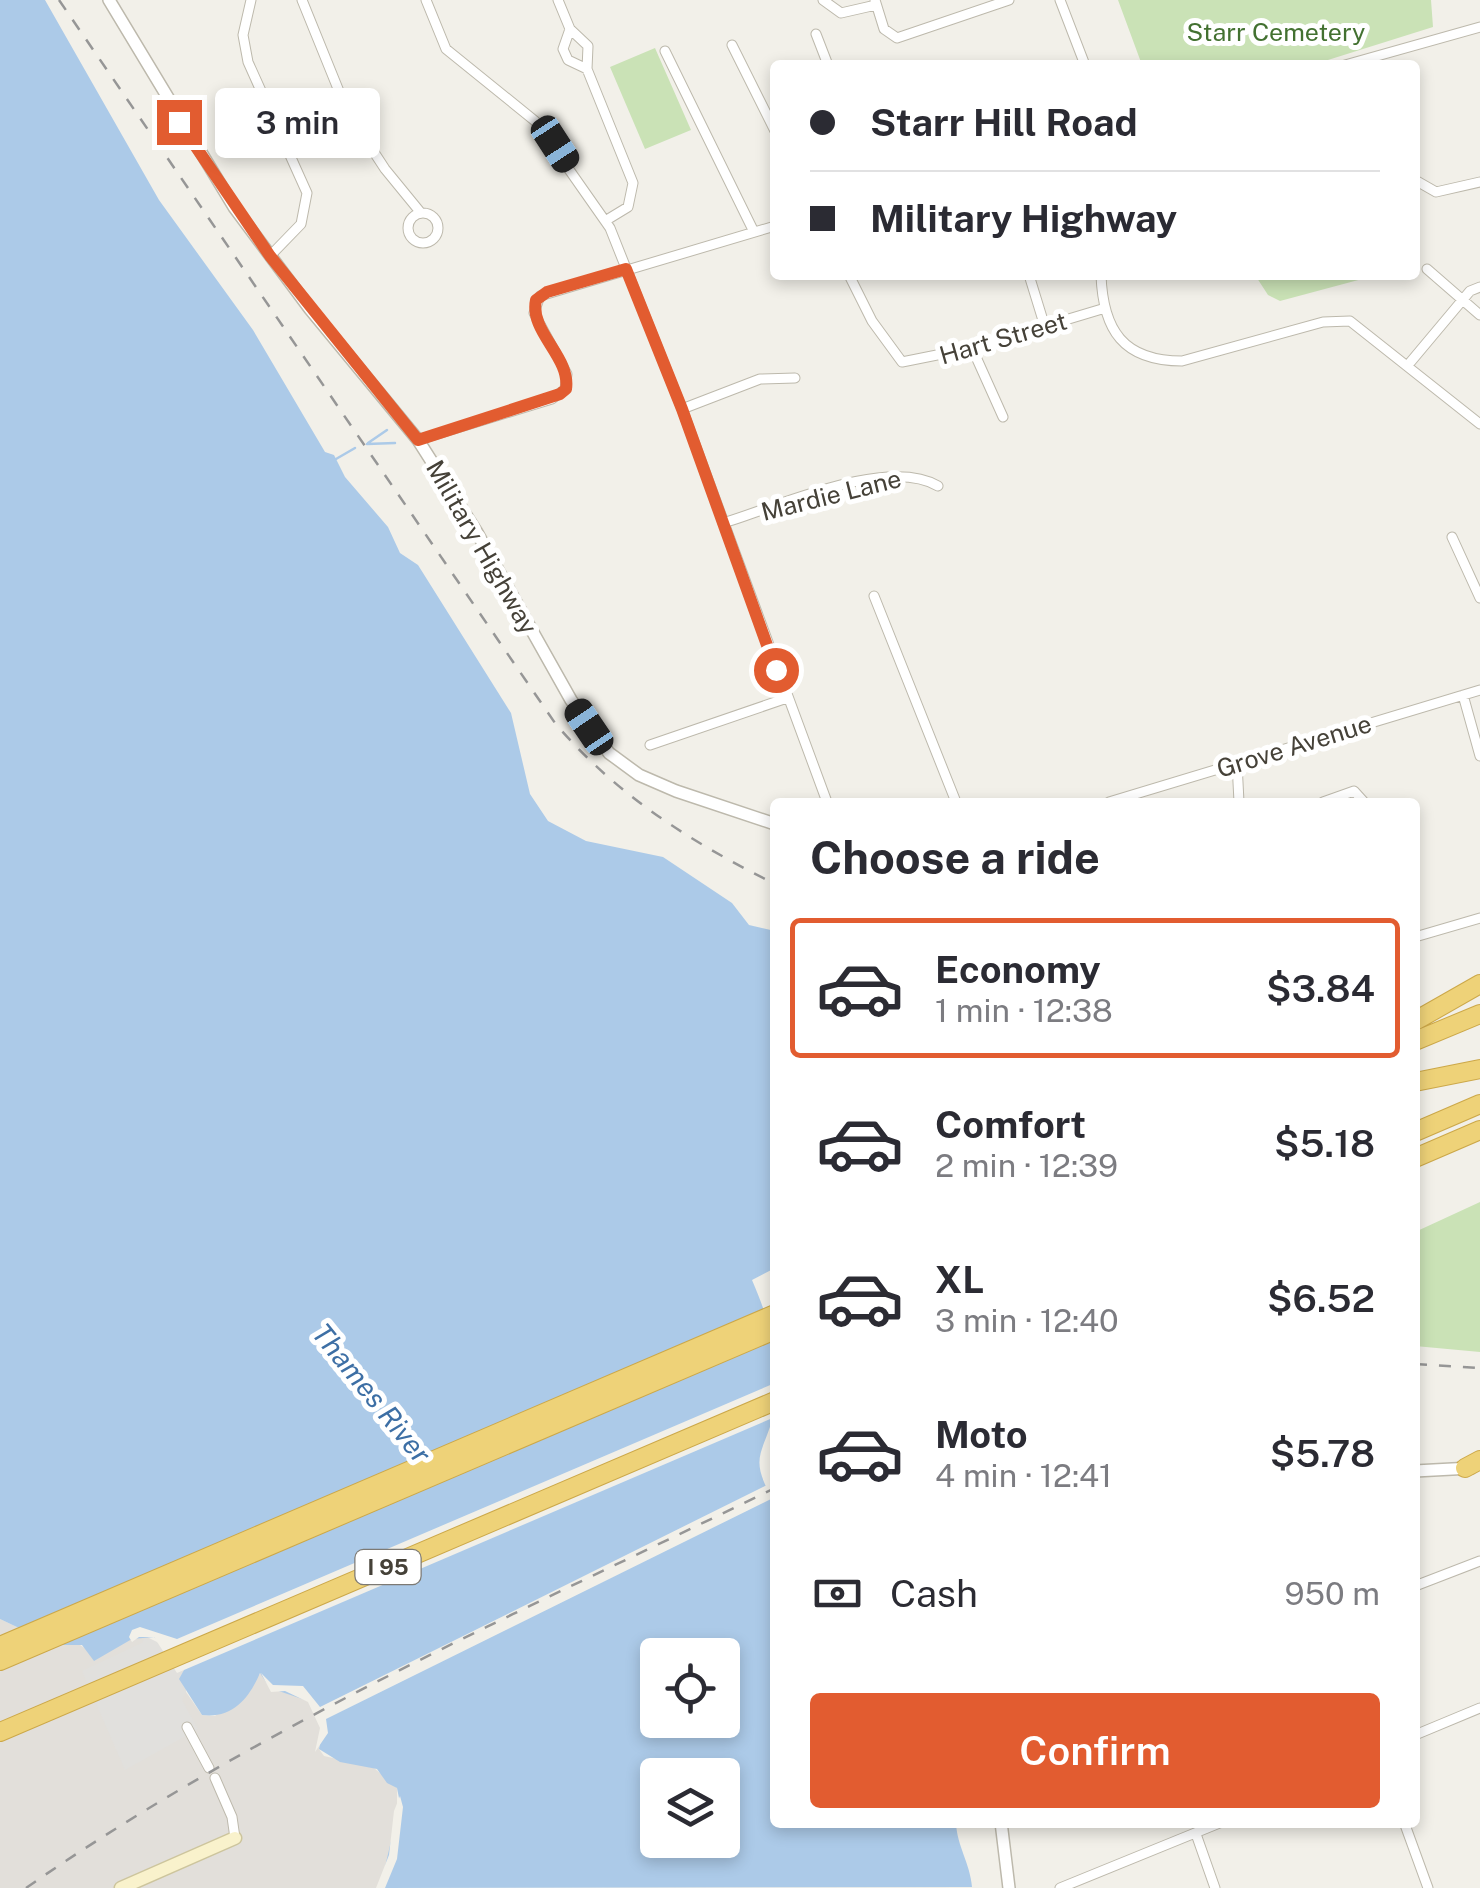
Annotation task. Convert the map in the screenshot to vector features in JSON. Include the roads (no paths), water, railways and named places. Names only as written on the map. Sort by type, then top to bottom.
[{"type":"highway","points":[[1420,1018],[1480,984]]},
{"type":"highway","points":[[1420,1039],[1480,1014]]},
{"type":"highway","points":[[1420,1081],[1480,1068]]},
{"type":"highway","points":[[1420,1130],[1480,1104]]},
{"type":"highway","points":[[1420,1160],[1480,1130]]},
{"type":"highway","points":[[1420,1161],[1480,1144]]},
{"type":"highway","points":[[0,1646],[770,1316]]},
{"type":"highway","points":[[0,1662],[770,1332]]},
{"type":"highway","name":"I 95","points":[[0,1732],[770,1403]]},
{"type":"main road","points":[[121,1888],[235,1838]]},
{"type":"street","name":"Military Highway","points":[[109,0],[192,143],[270,256],[418,440],[571,700],[609,753],[640,775],[676,792],[770,822]]},
{"type":"street","points":[[252,0],[243,35],[248,62],[307,193],[301,224],[270,256]]},
{"type":"street","points":[[302,0],[347,111],[385,170],[421,213]]},
{"type":"street","points":[[426,0],[446,49],[535,120],[605,222],[682,409],[824,798]]},
{"type":"street","points":[[558,0],[570,29],[588,46],[586,69],[634,192],[624,212],[605,222]]},
{"type":"street","points":[[823,0],[841,13],[875,3],[884,29],[898,38],[1009,0]]},
{"type":"street","points":[[1060,0],[1082,60]]},
{"type":"street","points":[[1363,60],[1480,27]]},
{"type":"street","points":[[570,29],[564,49],[568,60],[586,69]]},
{"type":"street","points":[[816,34],[826,60]]},
{"type":"street","points":[[732,45],[770,121]]},
{"type":"street","points":[[665,51],[754,232]]},
{"type":"street","points":[[1420,183],[1436,192],[1480,182]]},
{"type":"street","points":[[418,440],[566,389],[566,374],[534,313],[536,300],[547,292],[770,227]]},
{"type":"street","points":[[1426,270],[1480,315]]},
{"type":"street","name":"Hart Street","points":[[852,280],[872,321],[902,362],[972,348],[1102,310]]},
{"type":"street","points":[[1031,280],[1045,326]]},
{"type":"street","points":[[1101,280],[1102,310],[1133,351],[1161,361],[1182,361],[1339,320],[1350,322],[1480,424]]},
{"type":"street","points":[[1408,364],[1462,300],[1480,288]]},
{"type":"street","points":[[972,348],[1003,417]]},
{"type":"street","points":[[682,409],[760,379],[795,378]]},
{"type":"street","name":"Mardie Lane","points":[[723,524],[839,487],[903,474],[938,486]]},
{"type":"street","points":[[1452,538],[1480,598]]},
{"type":"street","points":[[874,596],[954,798]]},
{"type":"street","name":"Grove Avenue","points":[[1122,798],[1480,690]]},
{"type":"street","points":[[1463,695],[1480,756]]},
{"type":"street","points":[[650,745],[787,698]]},
{"type":"street","points":[[1237,763],[1239,798]]},
{"type":"street","points":[[1334,798],[1354,791],[1360,798]]},
{"type":"street","points":[[1420,936],[1480,918]]},
{"type":"street","points":[[1420,1470],[1475,1465]]},
{"type":"street","points":[[1420,1584],[1480,1560]]},
{"type":"street","points":[[1420,1733],[1480,1708]]},
{"type":"street","points":[[186,1728],[231,1812],[235,1838]]},
{"type":"street","points":[[1002,1828],[1010,1888]]},
{"type":"street","points":[[1060,1888],[1209,1828]]},
{"type":"street","points":[[1406,1828],[1428,1888]]},
{"type":"street","points":[[1196,1834],[1215,1888]]},
{"type":"water","name":"Thames River","points":[[0,0],[45,0],[159,200],[253,330],[325,452],[334,455],[345,477],[388,527],[400,553],[418,565],[511,713],[530,794],[548,821],[586,841],[663,857],[732,903],[749,925],[770,930],[770,1271],[752,1280],[770,1331],[770,1425],[760,1465],[770,1494],[770,1828],[957,1828],[972,1887],[380,1888],[400,1803],[397,1788],[387,1783],[377,1769],[340,1762],[319,1749],[323,1729],[311,1702],[270,1688],[260,1673],[251,1690],[232,1710],[202,1715],[179,1679],[184,1670],[154,1637],[132,1639],[94,1661],[82,1645],[55,1645],[0,1619]]},
{"type":"waterway","points":[[368,443],[387,430]]},
{"type":"waterway","points":[[367,444],[395,443]]},
{"type":"waterway","points":[[336,459],[355,448]]},
{"type":"railway","points":[[59,0],[555,723],[604,773],[657,815],[770,881]]},
{"type":"railway","points":[[1420,1364],[1480,1368]]},
{"type":"railway","points":[[26,1888],[115,1829],[298,1723],[488,1626],[770,1490]]},
{"type":"park label","name":"Starr Cemetery","points":[[1276,32]]}]
